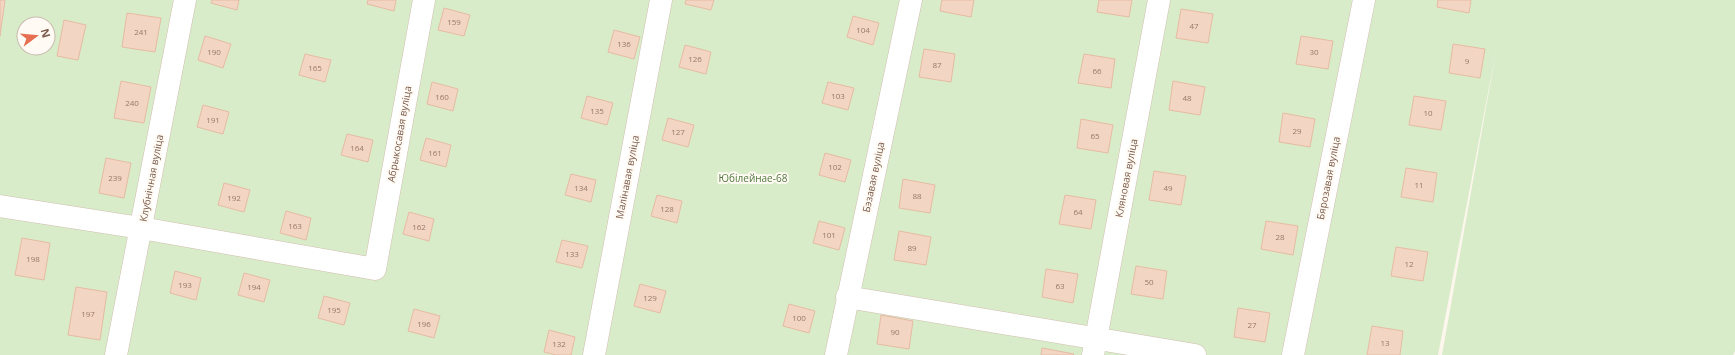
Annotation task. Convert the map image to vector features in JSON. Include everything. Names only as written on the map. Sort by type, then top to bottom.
[{"type":"street","name":"Клубнічная вуліца","points":[[116,355],[185,0]]},
{"type":"street","name":"Абрыкосавая вуліца","points":[[141,228],[375,269],[424,0]]},
{"type":"street","name":"Малінавая вуліца","points":[[594,355],[661,0]]},
{"type":"street","name":"Бэзавая вуліца","points":[[836,355],[847,297],[911,0]]},
{"type":"street","name":"Кляновая вуліца","points":[[1095,347],[1160,0]]},
{"type":"street","name":"Бярозавая вуліца","points":[[1293,355],[1364,0]]},
{"type":"street","points":[[0,206],[141,228]]},
{"type":"street","points":[[847,297],[1095,347],[1195,355]]},
{"type":"green space","name":"Юбілейнае-68","points":[[0,0],[1735,0],[1735,351],[1733,355],[1442,355],[1497,46],[1438,355],[0,355]]},
{"type":"building","points":[[0,0],[5,0],[0,36]]},
{"type":"building","points":[[212,0],[239,0],[237,10],[211,3]]},
{"type":"building","points":[[368,0],[396,0],[394,11],[367,4]]},
{"type":"building","points":[[686,0],[714,0],[711,10],[685,4]]},
{"type":"building","points":[[942,0],[974,0],[971,17],[940,11]]},
{"type":"building","points":[[1099,0],[1132,0],[1129,17],[1097,12]]},
{"type":"building","points":[[1438,0],[1471,0],[1469,13],[1437,7]]},
{"type":"building","points":[[444,8],[470,15],[464,36],[438,30]]},
{"type":"building","points":[[1181,9],[1213,14],[1208,43],[1176,38]]},
{"type":"building","points":[[127,13],[161,18],[155,52],[122,47]]},
{"type":"building","points":[[853,16],[879,23],[873,45],[847,37]]},
{"type":"building","points":[[64,20],[86,25],[78,60],[57,56]]},
{"type":"building","points":[[614,30],[640,37],[634,59],[608,52]]},
{"type":"building","points":[[205,36],[231,44],[223,68],[198,60]]},
{"type":"building","points":[[1301,36],[1333,41],[1328,69],[1296,64]]},
{"type":"building","points":[[1453,44],[1485,49],[1480,78],[1449,73]]},
{"type":"building","points":[[685,45],[711,52],[706,74],[679,67]]},
{"type":"building","points":[[924,49],[955,54],[951,82],[919,77]]},
{"type":"building","points":[[305,54],[331,60],[325,82],[299,75]]},
{"type":"building","points":[[1084,54],[1115,59],[1111,88],[1078,83]]},
{"type":"building","points":[[121,81],[151,87],[144,123],[114,118]]},
{"type":"building","points":[[1173,81],[1205,87],[1200,115],[1169,110]]},
{"type":"building","points":[[432,82],[458,89],[453,111],[427,104]]},
{"type":"building","points":[[828,82],[854,88],[848,110],[822,103]]},
{"type":"building","points":[[587,96],[613,103],[607,125],[581,118]]},
{"type":"building","points":[[1414,96],[1446,101],[1441,130],[1409,125]]},
{"type":"building","points":[[203,105],[229,112],[223,134],[197,127]]},
{"type":"building","points":[[1283,113],[1315,119],[1310,147],[1279,142]]},
{"type":"building","points":[[668,118],[694,125],[688,147],[662,140]]},
{"type":"building","points":[[1081,119],[1113,125],[1108,153],[1077,148]]},
{"type":"building","points":[[347,134],[373,140],[368,162],[341,155]]},
{"type":"building","points":[[426,138],[451,145],[446,167],[420,160]]},
{"type":"building","points":[[825,153],[851,160],[845,182],[819,175]]},
{"type":"building","points":[[106,158],[131,163],[124,198],[99,193]]},
{"type":"building","points":[[1406,168],[1437,173],[1433,202],[1401,197]]},
{"type":"building","points":[[1154,171],[1186,176],[1181,205],[1149,200]]},
{"type":"building","points":[[571,174],[596,180],[591,202],[565,195]]},
{"type":"building","points":[[903,179],[935,185],[930,213],[899,208]]},
{"type":"building","points":[[224,183],[250,190],[244,212],[218,205]]},
{"type":"building","points":[[657,195],[682,201],[677,223],[651,216]]},
{"type":"building","points":[[1065,195],[1096,200],[1091,229],[1059,224]]},
{"type":"building","points":[[286,211],[311,218],[306,240],[280,233]]},
{"type":"building","points":[[409,212],[434,219],[429,241],[403,234]]},
{"type":"building","points":[[819,221],[845,228],[839,250],[813,243]]},
{"type":"building","points":[[1266,221],[1298,226],[1293,255],[1261,249]]},
{"type":"building","points":[[899,231],[931,237],[926,265],[894,260]]},
{"type":"building","points":[[22,238],[50,243],[44,280],[15,275]]},
{"type":"building","points":[[562,240],[588,246],[582,268],[556,262]]},
{"type":"building","points":[[1396,247],[1428,252],[1423,281],[1391,276]]},
{"type":"building","points":[[1136,266],[1167,271],[1163,299],[1131,294]]},
{"type":"building","points":[[1046,269],[1078,274],[1073,303],[1042,297]]},
{"type":"building","points":[[175,271],[201,278],[196,300],[170,293]]},
{"type":"building","points":[[244,273],[270,280],[264,302],[238,295]]},
{"type":"building","points":[[640,284],[666,291],[660,313],[634,306]]},
{"type":"building","points":[[76,287],[107,292],[100,340],[68,335]]},
{"type":"building","points":[[324,296],[350,303],[344,325],[318,318]]},
{"type":"building","points":[[789,304],[815,311],[809,333],[783,326]]},
{"type":"building","points":[[1238,308],[1270,313],[1265,342],[1234,337]]},
{"type":"building","points":[[414,309],[440,316],[434,338],[408,331]]},
{"type":"building","points":[[881,315],[913,321],[909,349],[877,344]]},
{"type":"building","points":[[1372,326],[1403,331],[1400,355],[1367,355]]},
{"type":"building","points":[[549,330],[575,337],[571,355],[556,355],[544,352]]},
{"type":"building","points":[[1042,348],[1074,354],[1041,355]]}]
